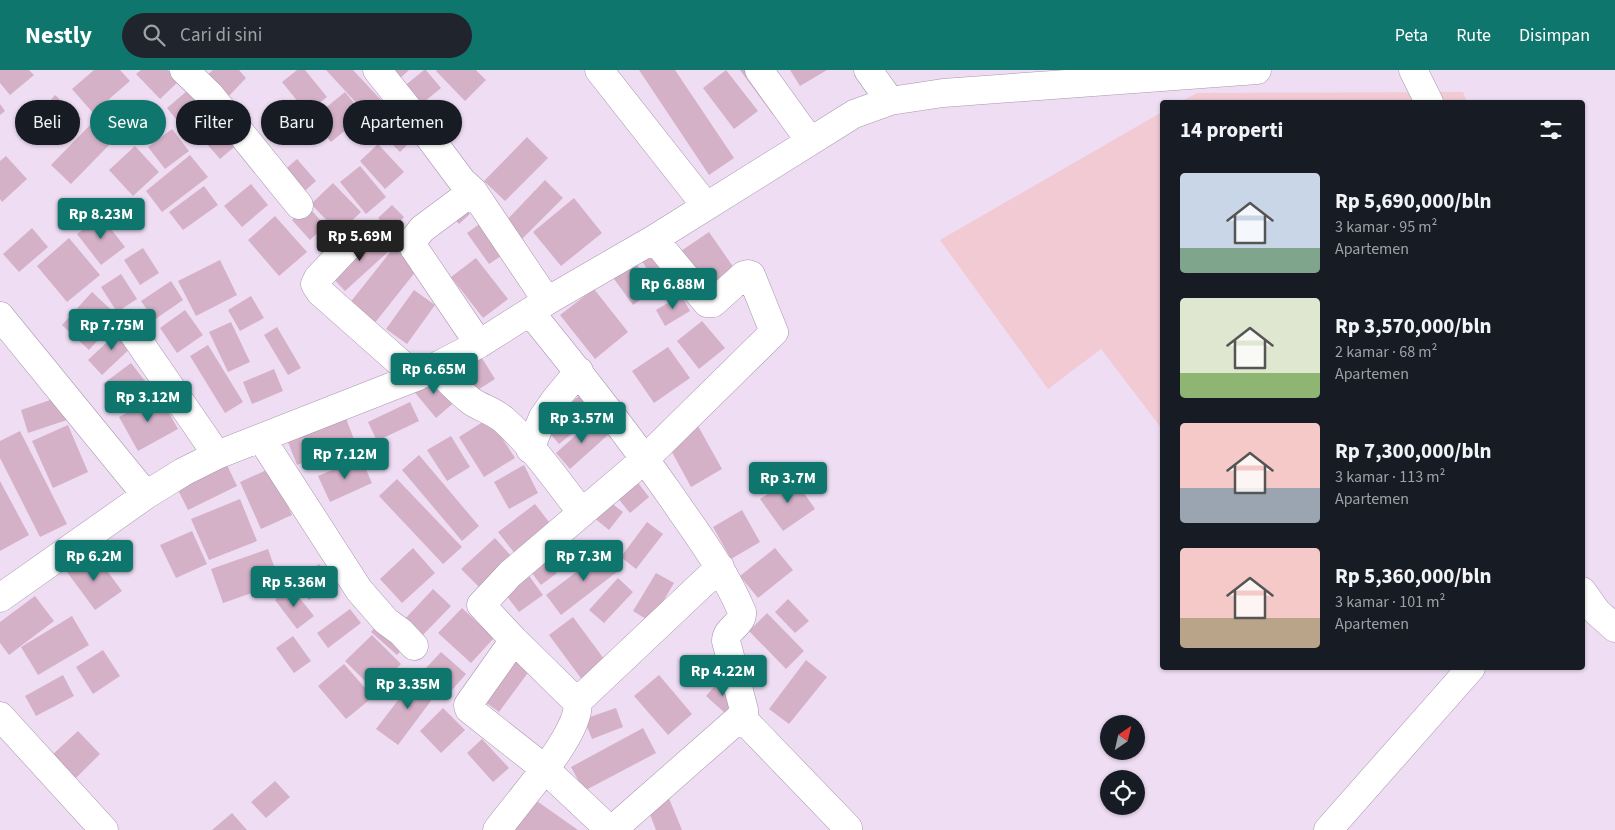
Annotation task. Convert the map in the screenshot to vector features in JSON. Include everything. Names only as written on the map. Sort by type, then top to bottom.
[{"type":"street","points":[[184,70],[210,95],[299,205]]},
{"type":"street","points":[[377,70],[462,181],[473,191],[538,307],[579,371],[645,459],[720,567],[732,588],[743,616],[728,632],[726,637],[744,710],[741,717],[611,830],[545,769],[469,709],[468,705],[514,640]]},
{"type":"street","points":[[600,70],[706,206]]},
{"type":"street","points":[[759,70],[810,141]]},
{"type":"street","points":[[868,70],[890,101]]},
{"type":"street","points":[[0,598],[146,495],[183,472],[217,455],[425,372],[479,344],[654,239],[854,114],[890,101],[944,93],[1257,70]]},
{"type":"street","points":[[1413,70],[1428,100]]},
{"type":"street","points":[[473,191],[422,229],[416,238],[414,248],[479,344]]},
{"type":"street","points":[[356,238],[318,278],[315,284],[320,292],[425,372],[469,400],[496,414],[530,449],[582,513]]},
{"type":"street","points":[[497,830],[557,754],[570,732],[578,707],[577,702],[481,605],[510,574],[645,459],[774,332],[751,275],[744,275],[714,303],[707,303],[654,239]]},
{"type":"street","points":[[0,316],[146,495]]},
{"type":"street","points":[[133,333],[217,455]]},
{"type":"street","points":[[530,449],[543,417],[579,371]]},
{"type":"street","points":[[261,438],[359,590],[386,621],[401,632],[414,646]]},
{"type":"street","points":[[577,702],[720,567]]},
{"type":"street","points":[[1585,595],[1597,612],[1615,628]]},
{"type":"street","points":[[1328,830],[1469,670]]},
{"type":"street","points":[[0,716],[104,830]]},
{"type":"street","points":[[741,717],[848,828]]},
{"type":"shaded area","points":[[1463,92],[1466,100],[1184,100],[1197,93]]},
{"type":"shaded area","points":[[1160,113],[1160,426],[1101,349],[1048,389],[940,240]]},
{"type":"building","points":[[0,70],[29,70],[34,75],[10,95],[0,83]]},
{"type":"building","points":[[94,70],[120,70],[130,81],[108,100],[90,100],[90,110],[72,89]]},
{"type":"building","points":[[141,70],[168,70],[179,81],[160,99],[136,74]]},
{"type":"building","points":[[213,70],[239,70],[246,78],[227,98],[206,76]]},
{"type":"building","points":[[297,70],[305,70],[327,97],[323,100],[297,100],[282,82]]},
{"type":"building","points":[[326,70],[353,70],[381,100],[354,100]]},
{"type":"building","points":[[380,70],[409,70],[394,84]]},
{"type":"building","points":[[424,70],[441,88],[426,100],[404,100],[397,92]]},
{"type":"building","points":[[437,70],[476,70],[486,80],[465,101]]},
{"type":"building","points":[[639,70],[675,70],[734,158],[709,175]]},
{"type":"building","points":[[726,70],[758,111],[734,129],[703,88]]},
{"type":"building","points":[[740,70],[753,70],[782,108],[773,115]]},
{"type":"building","points":[[790,70],[827,70],[800,86]]},
{"type":"building","points":[[187,91],[194,100],[176,100]]},
{"type":"building","points":[[345,92],[352,100],[343,100],[343,132],[333,140],[333,102]]},
{"type":"building","points":[[55,95],[60,100],[51,100]]},
{"type":"building","points":[[176,100],[176,119],[167,108]]},
{"type":"building","points":[[0,104],[5,111],[0,115]]},
{"type":"building","points":[[90,125],[90,145],[109,145],[71,184],[51,165],[71,145],[80,145],[80,135]]},
{"type":"building","points":[[172,129],[176,134],[176,145],[184,145],[189,151],[165,169],[148,147],[151,145],[166,145],[166,134]]},
{"type":"building","points":[[527,137],[548,158],[505,201],[484,181]]},
{"type":"building","points":[[208,145],[237,145],[220,159]]},
{"type":"building","points":[[379,145],[404,172],[385,189],[360,161]]},
{"type":"building","points":[[393,145],[407,145],[400,152]]},
{"type":"building","points":[[135,146],[159,172],[133,196],[109,170]]},
{"type":"building","points":[[190,155],[208,177],[162,212],[146,191]]},
{"type":"building","points":[[6,156],[27,179],[2,202],[0,199],[0,161]]},
{"type":"building","points":[[297,159],[316,181],[299,196],[280,174]]},
{"type":"building","points":[[360,166],[386,197],[366,214],[340,182]]},
{"type":"building","points":[[545,180],[563,198],[522,239],[505,222]]},
{"type":"building","points":[[333,183],[361,212],[339,233],[311,204]]},
{"type":"building","points":[[251,184],[268,205],[242,227],[224,206]]},
{"type":"building","points":[[204,186],[218,205],[183,230],[169,212]]},
{"type":"building","points":[[574,198],[602,233],[561,266],[533,232]]},
{"type":"building","points":[[392,205],[404,217],[391,231],[378,218]]},
{"type":"building","points":[[462,205],[470,214],[459,224],[451,215]]},
{"type":"building","points":[[308,206],[325,226],[310,240],[292,220]]},
{"type":"building","points":[[101,216],[125,247],[101,265],[77,234]]},
{"type":"building","points":[[275,216],[307,252],[279,276],[248,240]]},
{"type":"building","points":[[485,220],[507,252],[489,264],[467,233]]},
{"type":"building","points":[[32,228],[48,247],[19,272],[3,254]]},
{"type":"building","points":[[709,232],[734,268],[706,287],[681,251]]},
{"type":"building","points":[[374,234],[390,250],[345,291],[330,275]]},
{"type":"building","points":[[69,238],[100,275],[67,302],[37,266]]},
{"type":"building","points":[[395,246],[420,266],[374,324],[349,304]]},
{"type":"building","points":[[143,248],[159,273],[140,285],[124,260]]},
{"type":"building","points":[[647,251],[675,291],[666,297],[639,257]]},
{"type":"building","points":[[631,257],[655,289],[633,305],[609,272]]},
{"type":"building","points":[[476,258],[508,299],[483,318],[451,277]]},
{"type":"building","points":[[220,260],[237,295],[196,316],[178,281]]},
{"type":"building","points":[[121,274],[137,299],[117,312],[101,287]]},
{"type":"building","points":[[171,281],[183,300],[154,320],[141,301]]},
{"type":"building","points":[[594,289],[628,332],[595,359],[560,315]]},
{"type":"building","points":[[414,290],[435,305],[407,344],[386,329]]},
{"type":"building","points":[[92,292],[119,317],[89,350],[62,325]]},
{"type":"building","points":[[681,295],[690,311],[665,326],[656,310]]},
{"type":"building","points":[[251,296],[264,318],[240,331],[228,310]]},
{"type":"building","points":[[185,310],[203,335],[177,353],[160,328]]},
{"type":"building","points":[[702,321],[725,348],[699,369],[677,341]]},
{"type":"building","points":[[231,322],[250,362],[228,372],[209,332]]},
{"type":"building","points":[[277,327],[301,368],[288,375],[264,335]]},
{"type":"building","points":[[122,328],[136,343],[102,375],[88,360]]},
{"type":"building","points":[[208,345],[243,402],[225,413],[190,356]]},
{"type":"building","points":[[668,347],[690,378],[654,403],[632,371]]},
{"type":"building","points":[[477,350],[495,379],[473,393],[455,364]]},
{"type":"building","points":[[131,363],[145,381],[116,403],[103,384]]},
{"type":"building","points":[[274,369],[283,391],[252,404],[243,382]]},
{"type":"building","points":[[433,371],[457,400],[436,418],[412,389]]},
{"type":"building","points":[[159,395],[178,429],[138,451],[119,417]]},
{"type":"building","points":[[579,396],[595,415],[559,444],[543,425]]},
{"type":"building","points":[[59,397],[67,420],[28,433],[21,410]]},
{"type":"building","points":[[410,402],[419,421],[377,441],[368,422]]},
{"type":"building","points":[[344,413],[355,442],[297,465],[286,437]]},
{"type":"building","points":[[489,418],[515,458],[484,477],[459,437]]},
{"type":"building","points":[[595,418],[609,434],[570,469],[556,453]]},
{"type":"building","points":[[68,425],[88,472],[53,488],[32,441]]},
{"type":"building","points":[[698,426],[722,469],[691,487],[667,443]]},
{"type":"building","points":[[20,431],[67,524],[40,537],[0,458],[0,441]]},
{"type":"building","points":[[451,436],[470,467],[447,481],[427,450]]},
{"type":"building","points":[[419,455],[479,526],[462,541],[402,470]]},
{"type":"building","points":[[361,458],[372,483],[330,502],[318,476]]},
{"type":"building","points":[[227,465],[237,486],[188,510],[178,490]]},
{"type":"building","points":[[524,465],[538,493],[509,509],[494,482]]},
{"type":"building","points":[[271,468],[292,515],[261,529],[240,482]]},
{"type":"building","points":[[793,477],[815,509],[783,531],[760,499]]},
{"type":"building","points":[[397,479],[462,547],[443,564],[379,496]]},
{"type":"building","points":[[635,479],[649,497],[630,513],[616,496]]},
{"type":"building","points":[[0,481],[29,535],[0,551]]},
{"type":"building","points":[[240,499],[257,541],[209,560],[191,519]]},
{"type":"building","points":[[606,499],[623,512],[609,530],[593,517]]},
{"type":"building","points":[[535,504],[556,531],[519,559],[498,532]]},
{"type":"building","points":[[742,510],[760,542],[731,559],[713,527]]},
{"type":"building","points":[[647,522],[663,534],[636,569],[621,557]]},
{"type":"building","points":[[192,531],[207,564],[176,578],[160,545]]},
{"type":"building","points":[[495,538],[512,557],[479,587],[461,569]]},
{"type":"building","points":[[413,548],[435,573],[402,603],[380,579]]},
{"type":"building","points":[[608,548],[622,568],[561,615],[546,595]]},
{"type":"building","points":[[775,548],[793,570],[758,598],[740,576]]},
{"type":"building","points":[[268,549],[280,583],[223,603],[211,569]]},
{"type":"building","points":[[94,553],[122,591],[95,610],[67,572]]},
{"type":"building","points":[[545,556],[557,573],[541,585],[528,568]]},
{"type":"building","points":[[319,564],[333,583],[309,600],[295,581]]},
{"type":"building","points":[[527,573],[543,595],[519,612],[502,590]]},
{"type":"building","points":[[656,573],[674,583],[651,622],[633,611]]},
{"type":"building","points":[[618,578],[633,592],[604,623],[589,610]]},
{"type":"building","points":[[291,587],[314,616],[297,629],[275,600]]},
{"type":"building","points":[[433,589],[451,606],[421,637],[404,620]]},
{"type":"building","points":[[35,596],[54,621],[9,655],[0,643],[0,622]]},
{"type":"building","points":[[788,599],[809,621],[795,633],[775,612]]},
{"type":"building","points":[[462,608],[494,638],[471,663],[438,633]]},
{"type":"building","points":[[350,609],[361,623],[328,648],[317,633]]},
{"type":"building","points":[[767,613],[804,651],[786,669],[749,631]]},
{"type":"building","points":[[72,616],[89,645],[38,675],[21,647]]},
{"type":"building","points":[[573,617],[607,663],[583,681],[549,635]]},
{"type":"building","points":[[382,619],[409,642],[397,655],[371,632]]},
{"type":"building","points":[[372,635],[401,664],[374,690],[345,661]]},
{"type":"building","points":[[293,636],[311,661],[294,673],[276,648]]},
{"type":"building","points":[[103,650],[120,676],[93,694],[76,667]]},
{"type":"building","points":[[441,652],[466,674],[452,690],[426,668]]},
{"type":"building","points":[[509,654],[530,670],[499,712],[477,696]]},
{"type":"building","points":[[806,660],[827,677],[789,724],[769,709]]},
{"type":"building","points":[[344,664],[373,697],[346,719],[318,686]]},
{"type":"building","points":[[418,674],[439,690],[398,745],[376,729]]},
{"type":"building","points":[[63,675],[74,696],[36,716],[25,696]]},
{"type":"building","points":[[659,675],[692,714],[668,735],[634,696]]},
{"type":"building","points":[[720,680],[740,697],[725,713],[706,696]]},
{"type":"building","points":[[443,708],[465,730],[441,753],[420,731]]},
{"type":"building","points":[[616,708],[623,727],[592,739],[584,719]]},
{"type":"building","points":[[643,728],[656,753],[584,791],[571,767]]},
{"type":"building","points":[[78,731],[100,754],[74,780],[51,756]]},
{"type":"building","points":[[482,739],[509,768],[493,782],[467,753]]},
{"type":"building","points":[[275,781],[290,797],[266,818],[251,802]]},
{"type":"building","points":[[668,796],[682,830],[656,830],[646,804]]},
{"type":"building","points":[[534,799],[578,830],[513,830]]},
{"type":"building","points":[[232,813],[247,830],[212,830]]}]
